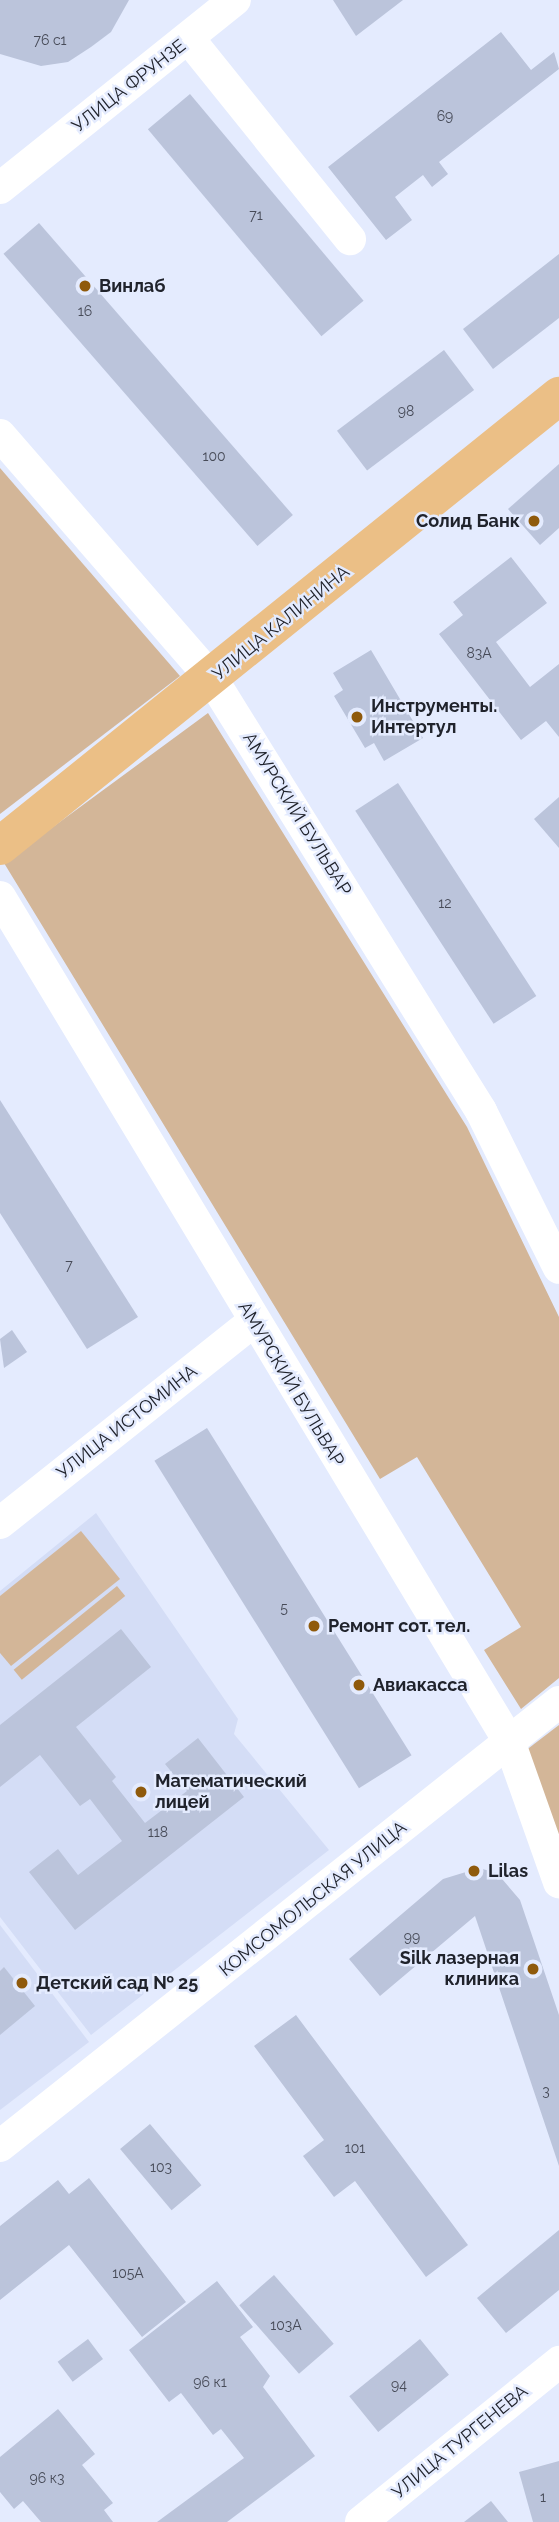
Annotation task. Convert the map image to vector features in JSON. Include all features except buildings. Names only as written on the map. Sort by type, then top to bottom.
[{"type":"main road","name":"УЛИЦА КАЛИНИНА","points":[[0,846],[212,680],[559,396]]},
{"type":"street","name":"УЛИЦА ФРУНЗЕ","points":[[10,179],[235,0]]},
{"type":"street","points":[[189,39],[350,239]]},
{"type":"street","name":"АМУРСКИЙ БУЛЬВАР","points":[[0,435],[212,680],[481,1111],[559,1268]]},
{"type":"street","name":"АМУРСКИЙ БУЛЬВАР","points":[[0,897],[253,1322],[509,1741],[559,1882]]},
{"type":"street","name":"УЛИЦА ИСТОМИНА","points":[[0,1522],[253,1322]]},
{"type":"street","name":"КОМСОМОЛЬСКАЯ УЛИЦА","points":[[0,2146],[559,1702]]},
{"type":"street","name":"УЛИЦА ТУРГЕНЕВА","points":[[361,2522],[559,2362]]},
{"type":"shaded area","points":[[0,468],[180,676],[0,814]]},
{"type":"shaded area","points":[[208,713],[467,1127],[559,1317],[559,1678],[521,1709],[484,1650],[521,1627],[417,1457],[380,1479],[4,863]]},
{"type":"shaded area","name":"Математический лицей","points":[[96,1513],[238,1719],[234,1734],[329,1850],[91,2035],[0,1917],[0,1591]]},
{"type":"shaded area","points":[[81,1531],[120,1579],[11,1666],[0,1653],[0,1596]]},
{"type":"shaded area","points":[[117,1586],[125,1596],[22,1680],[14,1670]]},
{"type":"shaded area","points":[[559,1725],[559,1847],[525,1751]]},
{"type":"shaded area","name":"Детский сад № 25","points":[[0,1925],[89,2042],[0,2110]]},
{"type":"place","name":"Винлаб","points":[[85,286]]},
{"type":"place","name":"Солид Банк","points":[[534,521]]},
{"type":"place","name":"Инструменты. Интертул","points":[[357,717]]},
{"type":"place","name":"Ремонт сот. тел.","points":[[314,1626]]},
{"type":"place","name":"Авиакасса","points":[[359,1685]]},
{"type":"place","name":"Математический лицей","points":[[141,1792]]},
{"type":"place","name":"Lilas","points":[[474,1871]]},
{"type":"place","name":"Silk лазерная клиника","points":[[533,1969]]},
{"type":"place","name":"Детский сад № 25","points":[[22,1983]]}]
